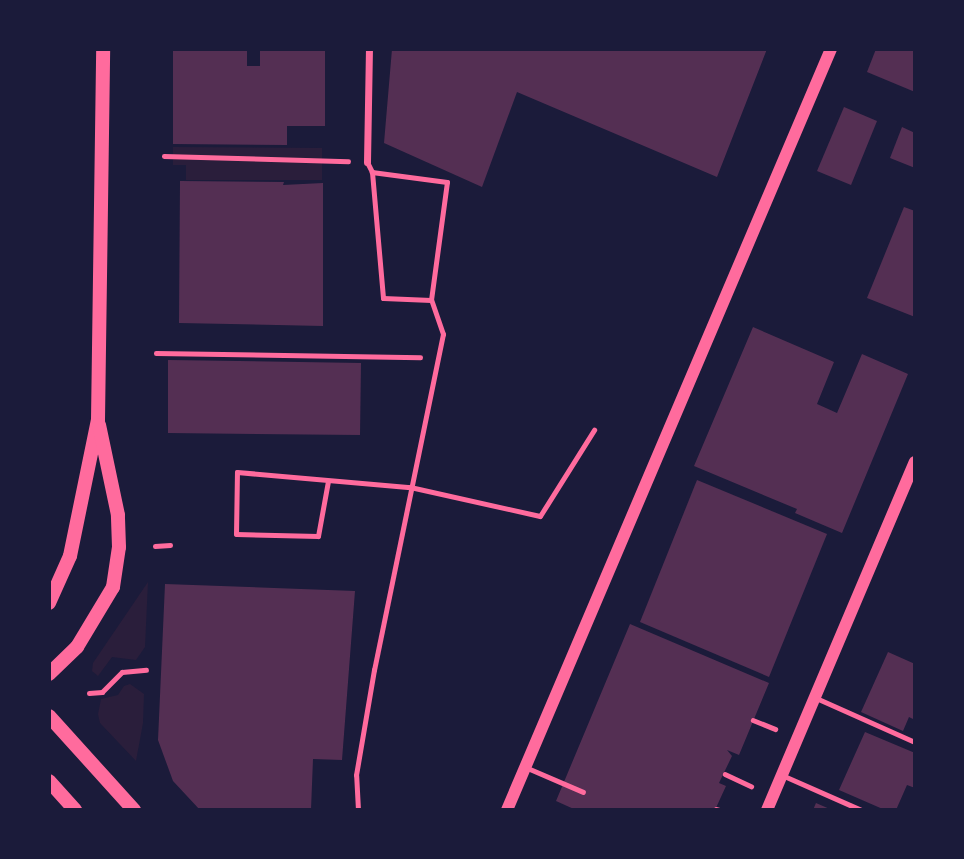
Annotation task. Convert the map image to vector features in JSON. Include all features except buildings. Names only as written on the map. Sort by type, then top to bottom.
[{"type":"main road","points":[[49,603],[70,556],[98,420],[103,49]]},
{"type":"main road","points":[[49,674],[77,648],[113,587],[119,547],[118,515],[98,420]]},
{"type":"main road","points":[[49,716],[134,810]]},
{"type":"main road","points":[[49,781],[75,810]]},
{"type":"street","points":[[367,162],[369,49]]},
{"type":"street","points":[[507,810],[831,49]]},
{"type":"street","points":[[766,810],[915,462]]},
{"type":"lane","points":[[367,162],[372,172],[383,298],[431,300]]},
{"type":"lane","points":[[358,810],[356,775],[443,334],[431,300],[447,182],[372,172]]},
{"type":"lane","points":[[328,481],[318,536],[236,534],[237,472],[411,487],[540,516],[594,430]]},
{"type":"lane","points":[[815,697],[915,742]]},
{"type":"lane","points":[[525,767],[583,792]]},
{"type":"lane","points":[[782,775],[861,810]]},
{"type":"path","points":[[164,156],[367,162]]},
{"type":"path","points":[[156,353],[438,358]]},
{"type":"path","points":[[155,546],[170,545]]},
{"type":"path","points":[[89,693],[102,692],[122,672],[146,670]]},
{"type":"path","points":[[753,720],[775,729]]},
{"type":"path","points":[[725,774],[751,786]]},
{"type":"shaded area","points":[[173,147],[322,148],[322,180],[186,180],[186,165],[173,165]]},
{"type":"shaded area","points":[[148,582],[145,647],[136,660],[112,657],[98,676],[92,671],[93,663]]},
{"type":"shaded area","points":[[130,684],[144,694],[143,723],[136,761],[100,723],[98,714],[101,699],[118,695],[124,686]]}]
